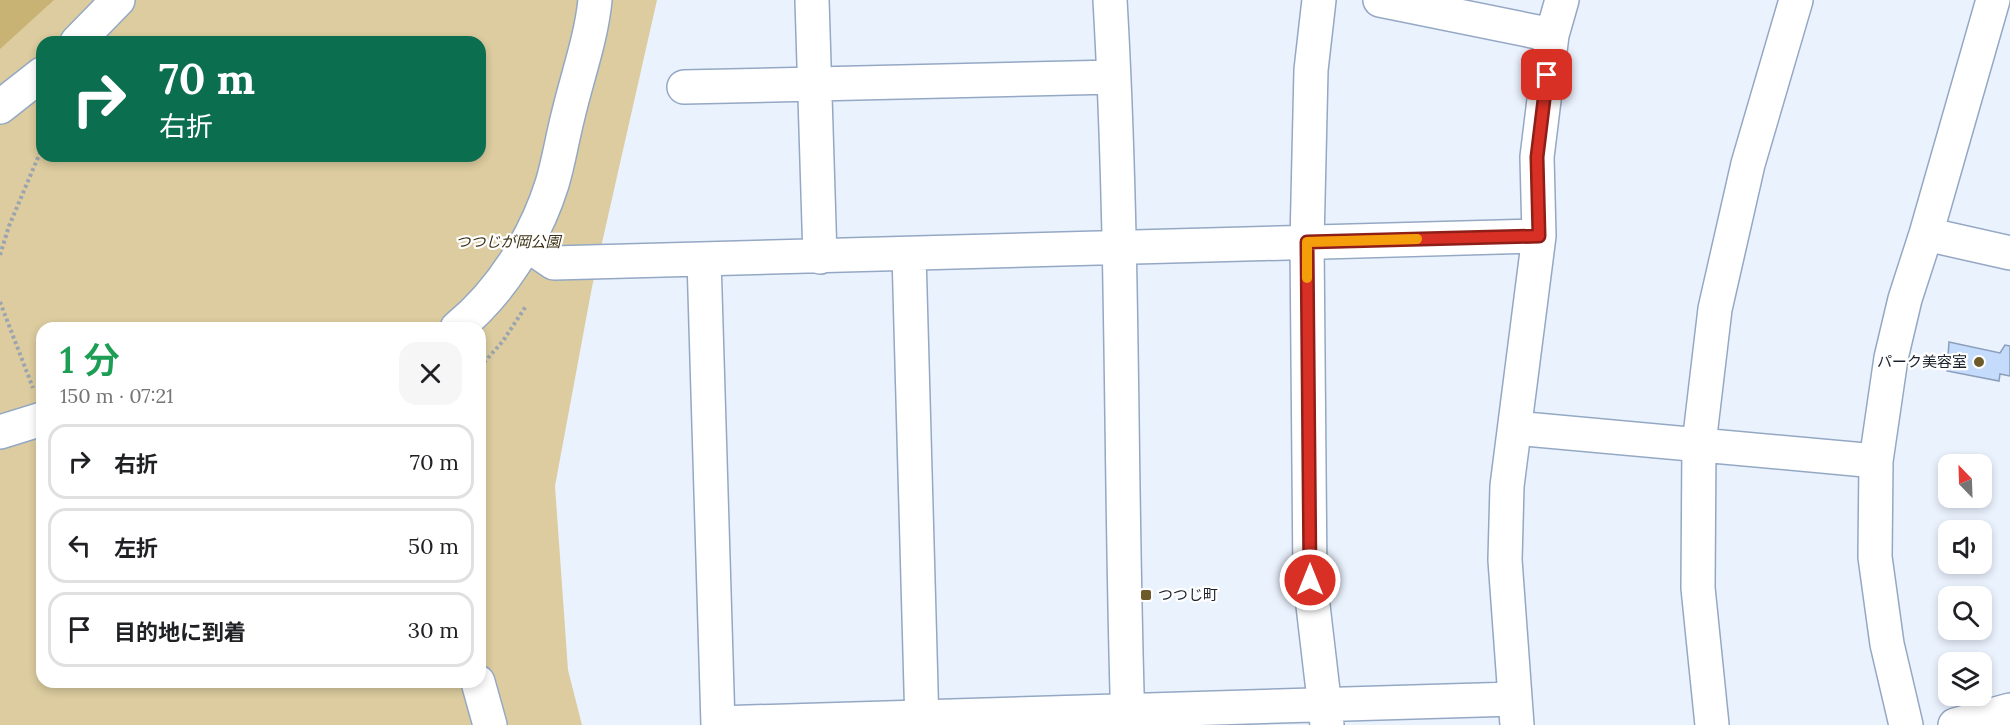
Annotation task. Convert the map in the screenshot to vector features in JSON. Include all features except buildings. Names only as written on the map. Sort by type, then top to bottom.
[{"type":"street","points":[[83,36],[118,0]]},
{"type":"street","points":[[463,322],[496,287],[526,244],[540,216],[557,165],[568,116],[584,63],[595,0]]},
{"type":"street","points":[[812,0],[820,257]]},
{"type":"street","points":[[1110,0],[1119,246],[1128,718]]},
{"type":"street","points":[[1319,0],[1311,69],[1307,242],[1310,580],[1326,715]]},
{"type":"street","points":[[704,259],[718,724],[1516,712],[1505,560],[1508,486],[1539,236],[1537,157],[1552,35],[1562,0]]},
{"type":"street","points":[[1712,725],[1698,588],[1699,444],[1715,309],[1748,164],[1796,0]]},
{"type":"street","points":[[1906,725],[1887,644],[1875,557],[1876,461],[1891,358],[1905,299],[1993,0]]},
{"type":"street","points":[[1397,2],[1552,35]]},
{"type":"street","points":[[684,87],[814,82],[1114,77]]},
{"type":"street","points":[[0,107],[36,79]]},
{"type":"street","points":[[1926,234],[2010,253]]},
{"type":"street","points":[[526,244],[554,263],[1539,236]]},
{"type":"street","points":[[909,254],[922,722]]},
{"type":"street","points":[[0,432],[36,405]]},
{"type":"street","points":[[1515,428],[1876,461]]},
{"type":"street","points":[[479,688],[490,725]]},
{"type":"street","points":[[1955,725],[2010,710]]},
{"type":"path","points":[[0,255],[9,226],[36,162]]},
{"type":"path","points":[[486,361],[504,341],[554,263]]},
{"type":"path","points":[[0,302],[36,399]]},
{"type":"green space","name":"つつじが岡公園","points":[[0,0],[657,0],[592,287],[555,486],[568,670],[582,725],[0,725]]},
{"type":"shaded area","points":[[0,0],[54,0],[0,49]]},
{"type":"slow traffic","points":[[1307,278],[1307,242],[1417,239]]},
{"type":"place","name":"パーク美容室","points":[[1979,362]]},
{"type":"place","name":"つつじ町","points":[[1146,595]]},
{"type":"route","points":[[1310,580],[1307,242],[1539,236],[1537,157],[1547,75]]}]
